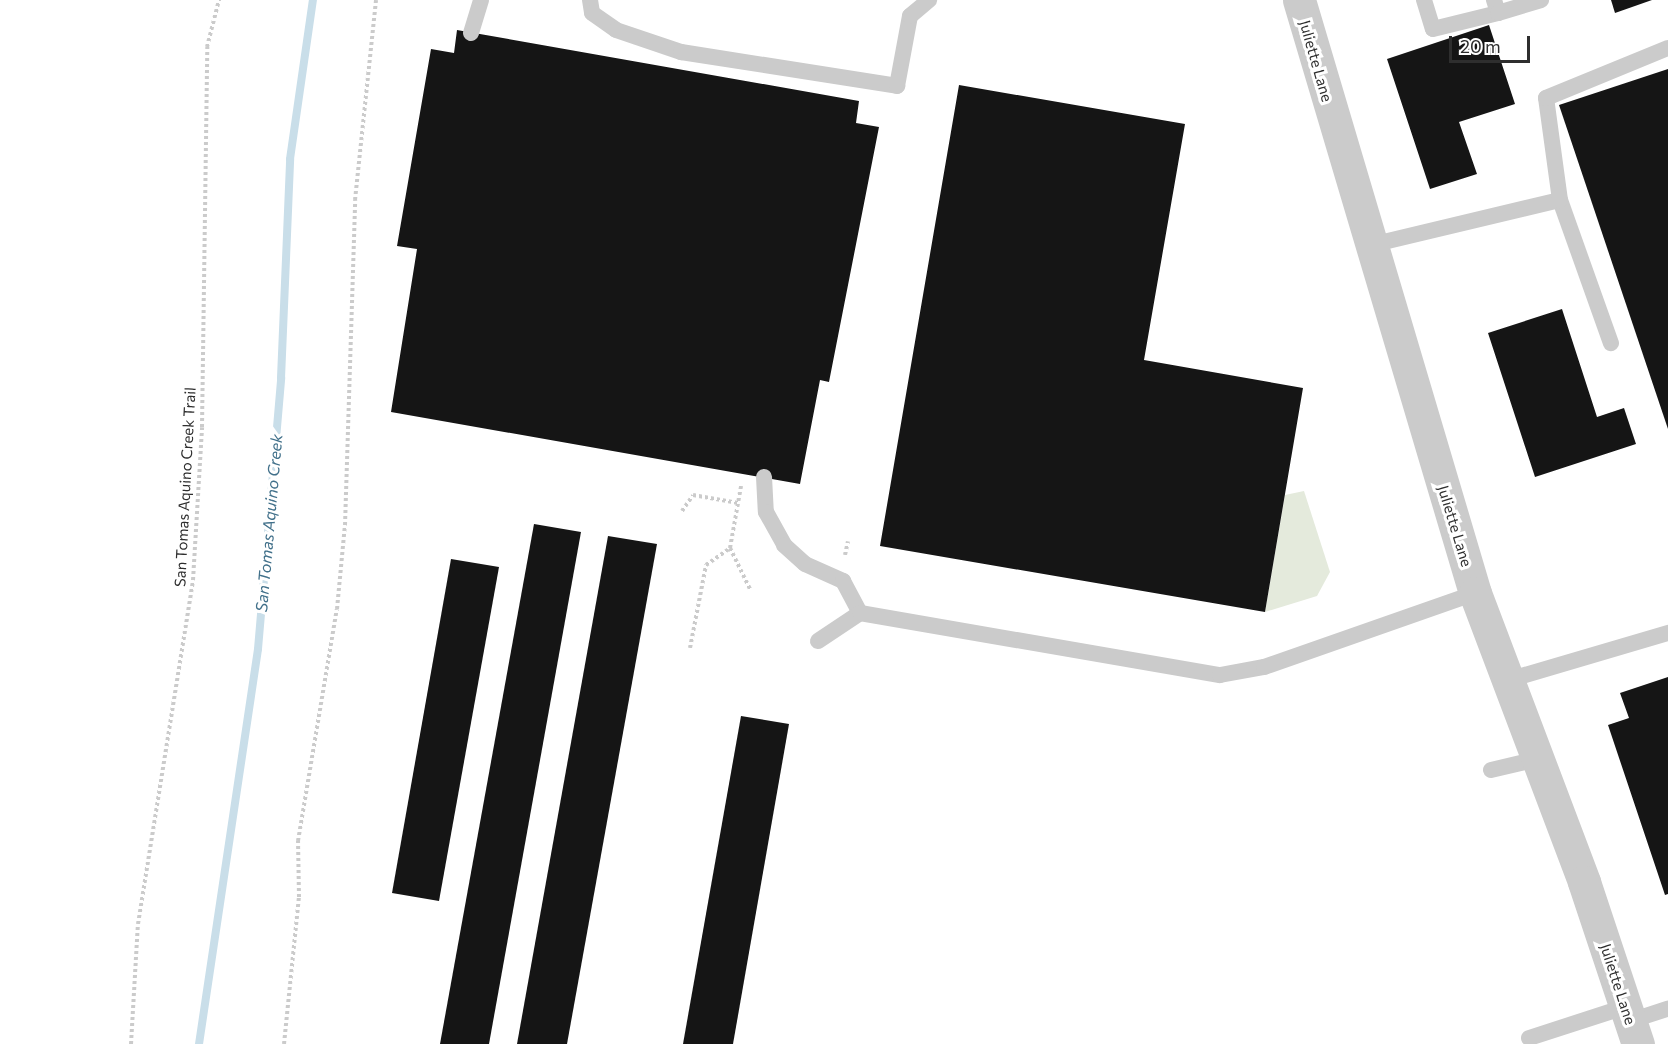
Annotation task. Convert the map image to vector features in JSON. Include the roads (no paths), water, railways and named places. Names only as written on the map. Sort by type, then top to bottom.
[{"type":"street","name":"Juliette Lane","points":[[1299,0],[1475,593],[1538,759],[1631,1024]]},
{"type":"lane","points":[[471,33],[481,0]]},
{"type":"lane","points":[[590,0],[592,12],[616,30],[681,52],[897,86],[910,16],[929,0]]},
{"type":"lane","points":[[1424,0],[1433,29],[1496,7],[1540,0]]},
{"type":"lane","points":[[1611,343],[1560,200],[1546,98],[1668,48]]},
{"type":"lane","points":[[1371,245],[1560,200]]},
{"type":"lane","points":[[764,477],[766,512],[784,545],[805,564],[843,581],[860,613]]},
{"type":"lane","points":[[818,641],[860,613],[1220,675],[1264,667],[1475,593]]},
{"type":"lane","points":[[1508,680],[1668,633]]},
{"type":"lane","points":[[1491,770],[1538,759]]},
{"type":"lane","points":[[1529,1038],[1631,1024],[1668,1010]]},
{"type":"waterway","name":"San Tomas Aquino Creek","points":[[199,1044],[258,649],[281,378],[290,159],[313,0]]}]
